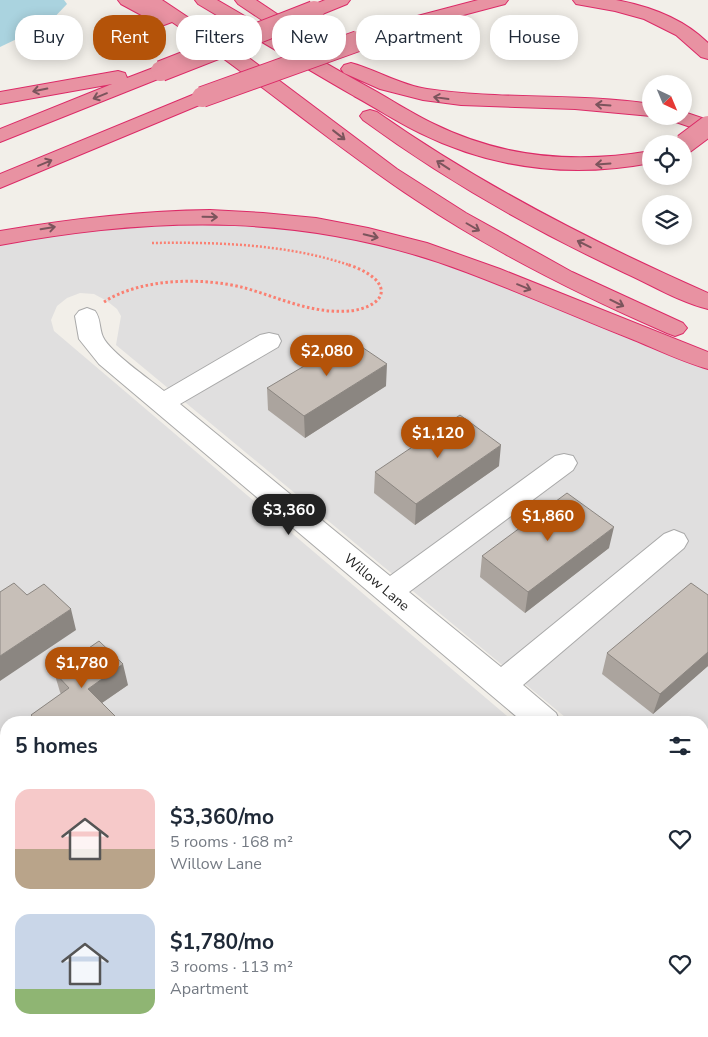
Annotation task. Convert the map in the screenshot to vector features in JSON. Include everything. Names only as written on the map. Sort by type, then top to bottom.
[{"type":"highway","points":[[127,0],[179,28],[300,106]]},
{"type":"highway","points":[[150,0],[195,29],[389,172],[475,228],[584,286],[708,343]]},
{"type":"highway","points":[[204,0],[426,129],[465,146],[500,157],[547,164],[585,165],[642,158]]},
{"type":"highway","points":[[244,0],[338,63],[374,80],[415,93],[469,101],[585,103],[642,109]]},
{"type":"highway","points":[[0,136],[269,30],[308,5],[341,0]]},
{"type":"highway","points":[[0,182],[202,97],[353,37],[431,0]]},
{"type":"highway","points":[[353,37],[499,0]]},
{"type":"highway","points":[[582,0],[626,8],[651,17],[685,34],[708,53]]},
{"type":"highway","points":[[0,98],[80,82],[161,71]]},
{"type":"highway","points":[[327,72],[356,106],[466,180],[579,242],[708,302]]},
{"type":"highway","points":[[692,121],[708,127]]},
{"type":"highway","points":[[692,138],[708,127]]},
{"type":"highway","points":[[0,238],[86,223],[156,217],[223,217],[326,227],[392,241],[448,258],[708,361]]},
{"type":"street","name":"Willow Lane","points":[[87,316],[91,339],[108,358],[537,716]]},
{"type":"street","points":[[162,402],[269,341]]},
{"type":"street","points":[[390,592],[564,463]]},
{"type":"street","points":[[500,686],[674,541]]},
{"type":"path","points":[[87,316],[113,296],[128,289],[182,282],[231,284],[314,310],[336,312],[370,306],[378,301],[381,294],[379,284],[364,272],[349,265],[322,258],[233,246],[149,243]]},
{"type":"shaded area","points":[[140,221],[267,221],[406,246],[708,366],[708,716],[564,716],[116,345],[121,316],[117,309],[94,294],[80,293],[67,298],[57,306],[51,320],[54,331],[507,716],[0,716],[0,241]]},
{"type":"water","points":[[0,0],[64,0],[67,4],[57,15],[15,15],[15,40],[0,47]]},
{"type":"building","points":[[350,339],[387,364],[304,416],[267,388]]},
{"type":"building","points":[[460,415],[501,445],[416,504],[375,472]]},
{"type":"building","points":[[567,493],[614,527],[528,592],[482,556]]},
{"type":"building","points":[[14,583],[27,595],[44,584],[71,609],[0,656],[0,592]]},
{"type":"building","points":[[691,583],[708,595],[708,652],[660,694],[607,653]]},
{"type":"building","points":[[99,641],[123,664],[88,689],[115,716],[32,716],[69,688],[54,672]]}]
